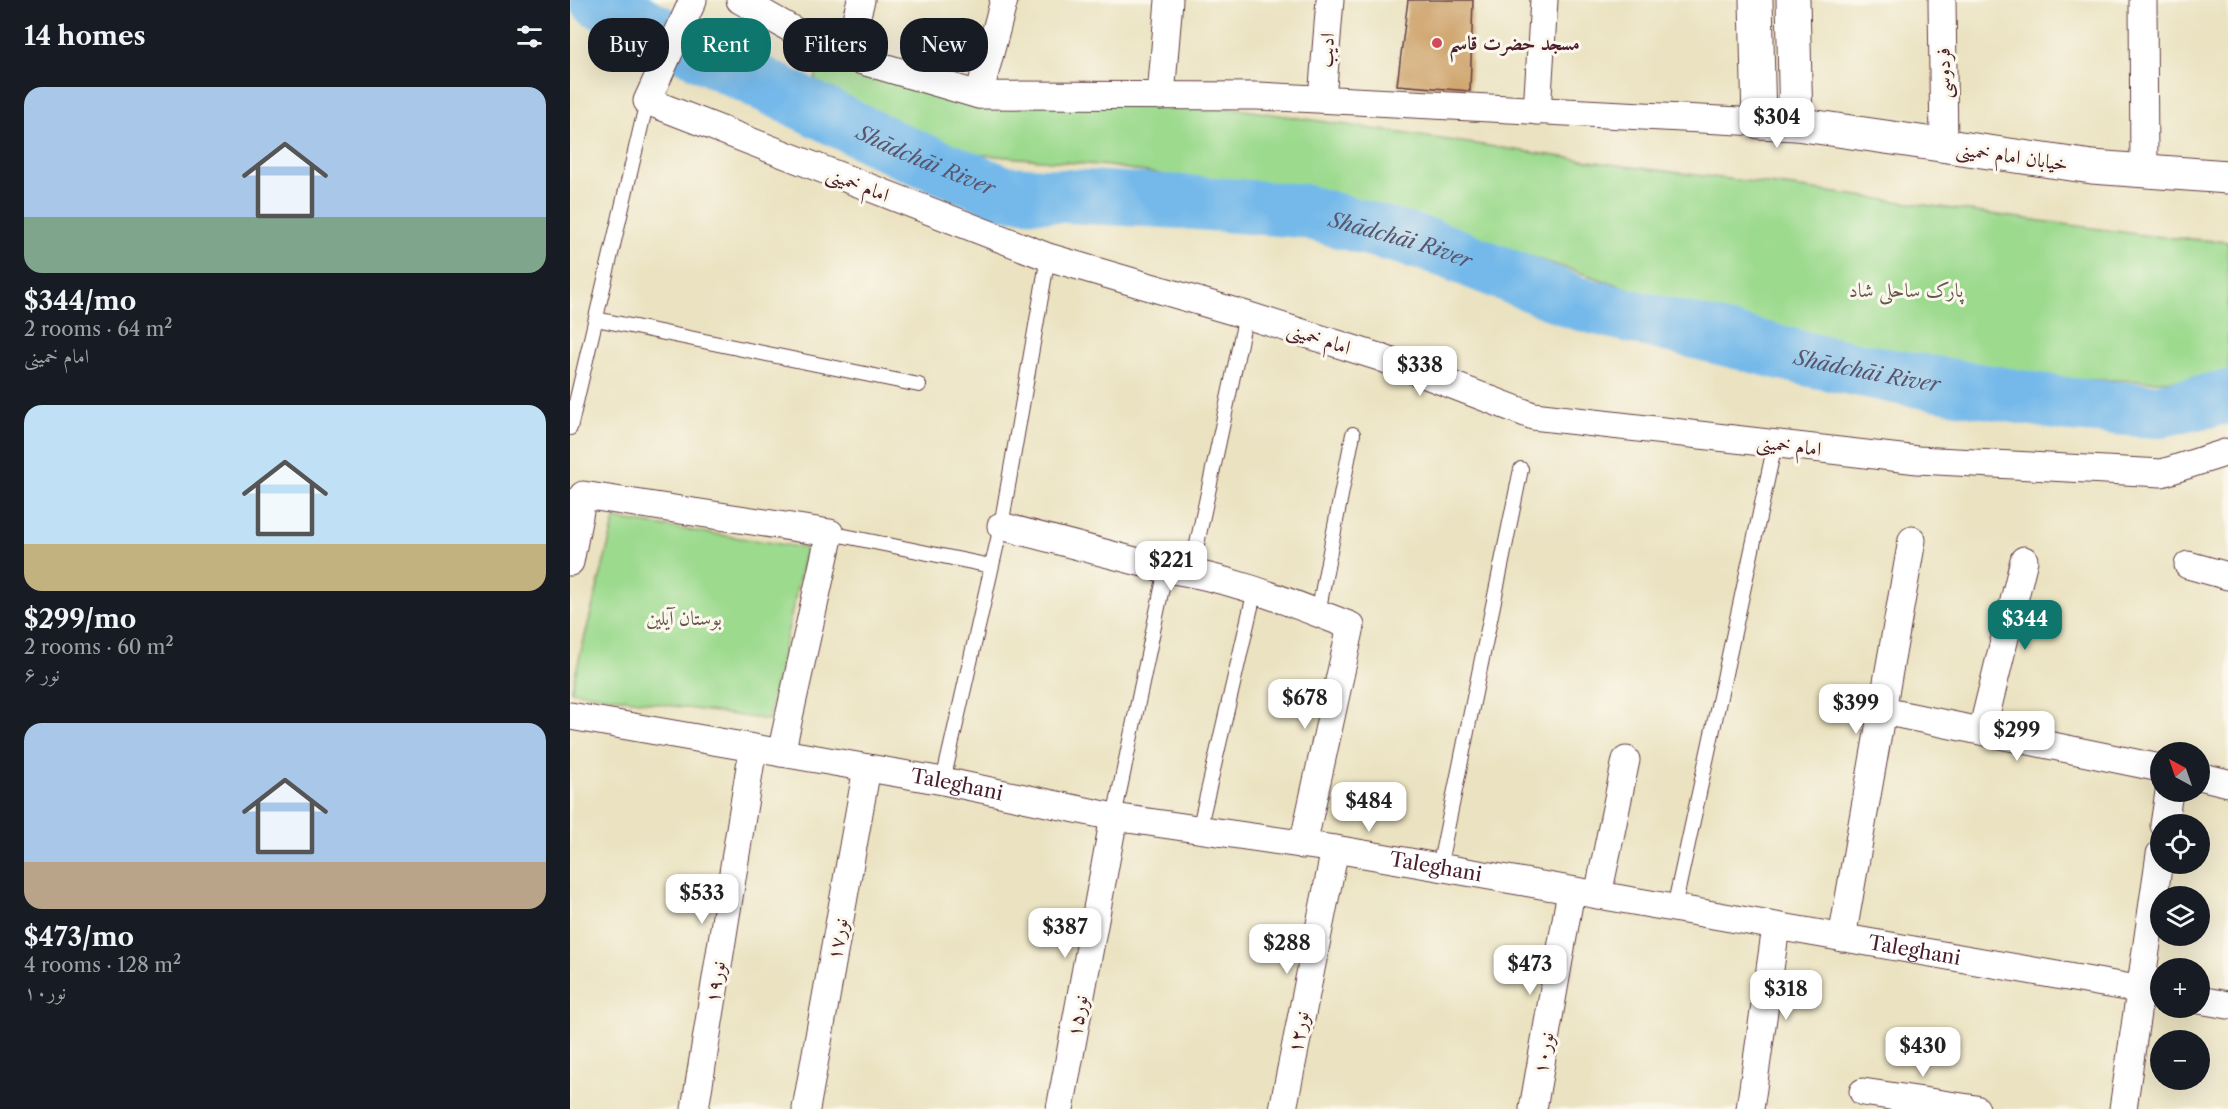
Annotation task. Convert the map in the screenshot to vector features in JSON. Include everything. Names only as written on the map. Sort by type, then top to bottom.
[{"type":"street","points":[[740,0],[783,24]]},
{"type":"street","points":[[856,18],[861,0]]},
{"type":"street","points":[[979,95],[1004,0]]},
{"type":"street","points":[[1161,96],[1169,0]]},
{"type":"street","name":"ادیب","points":[[1322,99],[1330,0]]},
{"type":"street","points":[[1537,111],[1544,0]]},
{"type":"street","points":[[888,68],[979,95],[1258,96],[1760,123],[1756,0]]},
{"type":"street","points":[[1793,0],[1796,124]]},
{"type":"street","name":"فردوسی","points":[[1942,0],[1944,146]]},
{"type":"street","points":[[2143,0],[2144,171]]},
{"type":"street","points":[[647,101],[690,6]]},
{"type":"street","name":"امام خمینی","points":[[647,101],[1048,257],[1379,357],[1533,416],[1918,460],[2162,473],[2228,452]]},
{"type":"street","name":"خیابان امام خمینی","points":[[1760,123],[1796,124],[2092,167],[2228,177]]},
{"type":"street","points":[[572,544],[583,495],[830,533],[781,753]]},
{"type":"street","points":[[1001,526],[1255,590],[1351,626],[1303,845]]},
{"type":"street","points":[[1842,938],[1912,540]]},
{"type":"street","points":[[1982,731],[2024,560]]},
{"type":"street","points":[[2188,565],[2228,576]]},
{"type":"street","points":[[1883,711],[2150,766]]},
{"type":"street","name":"Taleghani","points":[[570,716],[943,781],[1114,817],[1335,849],[2150,992]]},
{"type":"street","name":"نور۱۹","points":[[695,1109],[753,748]]},
{"type":"street","points":[[1598,895],[1626,760]]},
{"type":"street","name":"نور۱۷","points":[[806,1109],[867,768]]},
{"type":"street","points":[[2210,779],[2228,783]]},
{"type":"street","name":"نور۱۵","points":[[1060,1109],[1114,817]]},
{"type":"street","name":"نور۱۲","points":[[1283,1109],[1335,849]]},
{"type":"street","points":[[2152,958],[2159,874]]},
{"type":"street","name":"نور۱۰","points":[[1533,1109],[1571,891]]},
{"type":"street","points":[[1750,1109],[1776,927]]},
{"type":"street","points":[[2123,1109],[2150,992]]},
{"type":"street","points":[[2210,1002],[2228,1005]]},
{"type":"street","points":[[1863,1092],[1976,1109]]},
{"type":"lane","points":[[570,428],[647,101]]},
{"type":"lane","points":[[943,781],[1001,526],[1048,257]]},
{"type":"lane","points":[[1114,817],[1246,315]]},
{"type":"lane","points":[[596,319],[918,385]]},
{"type":"lane","points":[[1318,613],[1353,434]]},
{"type":"lane","points":[[1674,908],[1775,444]]},
{"type":"lane","points":[[1439,868],[1521,469]]},
{"type":"lane","points":[[830,533],[991,566]]},
{"type":"lane","points":[[1199,830],[1255,590]]},
{"type":"green space","name":"پارک ساحلی شاد","points":[[888,67],[979,95],[1204,104],[1624,166],[2151,236],[2228,242],[2228,378],[2160,381],[1896,377],[1811,360],[1682,306],[1486,242],[1252,189],[1109,166],[940,151],[822,105],[815,77],[818,72],[888,72]]},
{"type":"green space","name":"بوستان آیلین","points":[[615,519],[806,548],[768,720],[571,691]]},
{"type":"building","name":"مسجد حضرت قاسم","points":[[1408,0],[1473,0],[1470,91],[1397,85]]},
{"type":"waterway","name":"Shādchāi River","points":[[597,0],[703,55],[901,151],[1005,193],[1303,211],[1435,247],[1577,303],[1811,360],[1896,377],[2070,405],[2156,411],[2228,397]]},
{"type":"place","name":"مسجد حضرت قاسم","points":[[1437,43]]}]
